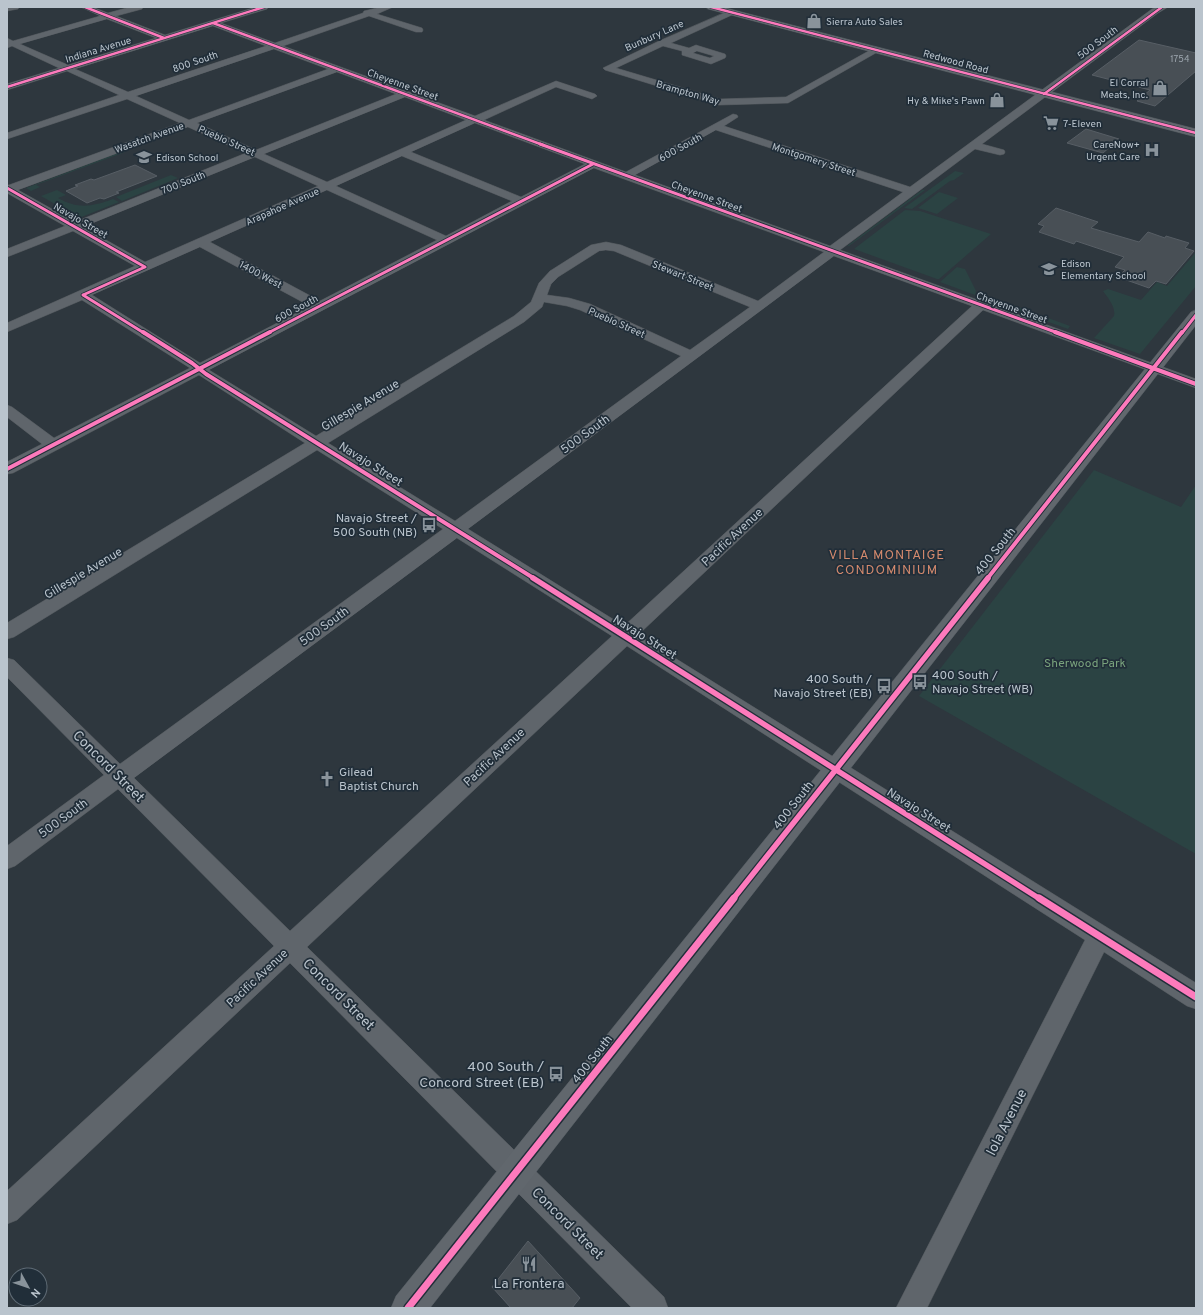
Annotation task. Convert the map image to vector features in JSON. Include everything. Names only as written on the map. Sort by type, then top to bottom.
[{"type":"main road","name":"Redwood Road","points":[[710,7],[727,14],[877,50],[1196,134]]},
{"type":"main road","name":"400 South","points":[[408,1308],[834,769],[1196,315]]},
{"type":"street","points":[[7,9],[15,7]]},
{"type":"street","points":[[85,7],[164,38]]},
{"type":"street","points":[[9,43],[138,7]]},
{"type":"street","name":"Indiana Avenue","points":[[7,86],[264,7]]},
{"type":"street","name":"800 South","points":[[7,136],[389,7]]},
{"type":"street","name":"500 South","points":[[7,859],[760,306],[826,257],[832,250],[1155,11],[1163,7]]},
{"type":"street","points":[[355,9],[419,30]]},
{"type":"street","name":"Bunbury Lane","points":[[608,68],[727,14]]},
{"type":"street","name":"Cheyenne Street","points":[[212,23],[1196,384]]},
{"type":"street","name":"Pueblo Street","points":[[9,43],[257,153],[446,240]]},
{"type":"street","points":[[662,43],[690,51]]},
{"type":"street","name":"Brampton Way","points":[[608,68],[719,102],[788,100],[877,50]]},
{"type":"street","name":"Wasatch Avenue","points":[[8,189],[336,69]]},
{"type":"street","name":"Arapahoe Avenue","points":[[7,328],[556,84],[592,96]]},
{"type":"street","name":"700 South","points":[[7,253],[404,94]]},
{"type":"street","name":"600 South","points":[[626,176],[733,118]]},
{"type":"street","name":"Montgomery Street","points":[[716,127],[912,191]]},
{"type":"street","points":[[974,145],[1000,152]]},
{"type":"street","points":[[403,153],[521,201]]},
{"type":"street","name":"600 South","points":[[7,469],[593,164]]},
{"type":"street","name":"Navajo Street","points":[[8,189],[145,267]]},
{"type":"street","name":"1400 West","points":[[201,242],[320,306]]},
{"type":"street","name":"Gillespie Avenue","points":[[7,632],[523,317],[534,308],[546,283],[554,274],[596,248],[606,246]]},
{"type":"street","name":"Stewart Street","points":[[606,246],[617,248],[760,306]]},
{"type":"street","name":"Navajo Street","points":[[83,294],[1196,997]]},
{"type":"street","name":"Pueblo Street","points":[[540,298],[569,302],[585,307],[692,356]]},
{"type":"street","name":"Pacific Avenue","points":[[7,1210],[981,305]]},
{"type":"street","points":[[7,410],[53,445]]},
{"type":"street","name":"Concord Street","points":[[7,665],[653,1308]]},
{"type":"street","name":"Iola Avenue","points":[[911,1308],[1100,936]]},
{"type":"green space","points":[[123,151],[125,152],[36,185],[40,187],[31,191],[26,188]]},
{"type":"green space","points":[[955,171],[964,173],[950,181],[912,209],[904,208]]},
{"type":"green space","points":[[171,175],[178,178],[122,201],[116,197]]},
{"type":"green space","points":[[57,190],[66,195],[58,198],[72,204],[85,206],[98,204],[113,199],[119,202],[79,218],[41,196]]},
{"type":"green space","points":[[922,190],[925,190],[847,246]]},
{"type":"green space","points":[[939,192],[958,198],[937,214],[918,208]]},
{"type":"green space","points":[[905,210],[920,211],[991,234],[939,279],[854,249]]},
{"type":"green space","points":[[1196,252],[1196,286],[1140,354],[1094,338],[1114,316],[1113,306],[1103,291],[1108,289],[1141,300],[1157,282],[1167,286]]},
{"type":"green space","points":[[957,267],[965,269],[976,291],[975,295],[940,282]]},
{"type":"green space","points":[[1002,301],[1070,326],[1068,329],[999,304]]},
{"type":"green space","name":"Sherwood Park","points":[[1094,470],[1181,507],[1196,485],[1196,854],[919,696]]},
{"type":"building","points":[[1139,40],[1196,53],[1196,71],[1155,106],[1137,101],[1150,90],[1092,75]]},
{"type":"building","points":[[1086,129],[1119,139],[1103,153],[1067,143]]},
{"type":"building","points":[[135,165],[157,176],[116,192],[119,193],[104,199],[100,198],[87,203],[66,191],[78,186],[75,185],[91,179],[94,180]]},
{"type":"building","name":"Edison Elementary School","points":[[1056,208],[1098,222],[1091,228],[1139,242],[1148,232],[1165,238],[1166,236],[1189,243],[1185,248],[1194,251],[1166,284],[1156,281],[1149,288],[1118,277],[1125,270],[1115,267],[1124,257],[1076,241],[1074,244],[1039,232],[1044,226],[1038,224]]},
{"type":"building","name":"La Frontera","points":[[528,1241],[580,1298],[572,1308],[511,1308],[492,1287]]},
{"type":"cycle path","points":[[85,7],[164,38]]},
{"type":"cycle path","points":[[7,87],[264,7]]},
{"type":"cycle path","points":[[711,7],[1196,133]]},
{"type":"cycle path","points":[[1044,94],[1162,7]]},
{"type":"cycle path","points":[[213,23],[816,246],[842,254],[1196,384]]},
{"type":"cycle path","points":[[7,469],[593,164]]},
{"type":"cycle path","points":[[7,188],[145,267]]},
{"type":"cycle path","points":[[83,295],[145,267]]},
{"type":"cycle path","points":[[83,295],[192,363],[206,374],[534,578],[1196,997]]},
{"type":"cycle path","points":[[408,1308],[1196,315]]},
{"type":"place","name":"Sierra Auto Sales","points":[[814,21]]},
{"type":"place","name":"El Corral Meats, Inc.","points":[[1160,88]]},
{"type":"place","name":"Hy & Mike's Pawn","points":[[997,100]]},
{"type":"place","name":"7-Eleven","points":[[1051,123]]},
{"type":"place","name":"CareNow+ Urgent Care","points":[[1152,150]]},
{"type":"place","name":"Edison School","points":[[144,157]]},
{"type":"place","name":"Edison Elementary School","points":[[1049,269]]},
{"type":"place","name":"Navajo Street / 500 South (NB)","points":[[429,525]]},
{"type":"place","name":"400 South / Navajo Street (WB)","points":[[920,682]]},
{"type":"place","name":"400 South / Navajo Street (EB)","points":[[884,686]]},
{"type":"place","name":"Gilead Baptist Church","points":[[327,779]]},
{"type":"place","name":"400 South / Concord Street (EB)","points":[[556,1074]]},
{"type":"place","name":"La Frontera","points":[[529,1264]]},
{"type":"district","name":"VILLA MONTAIGE CONDOMINIUM","points":[[887,562]]}]
